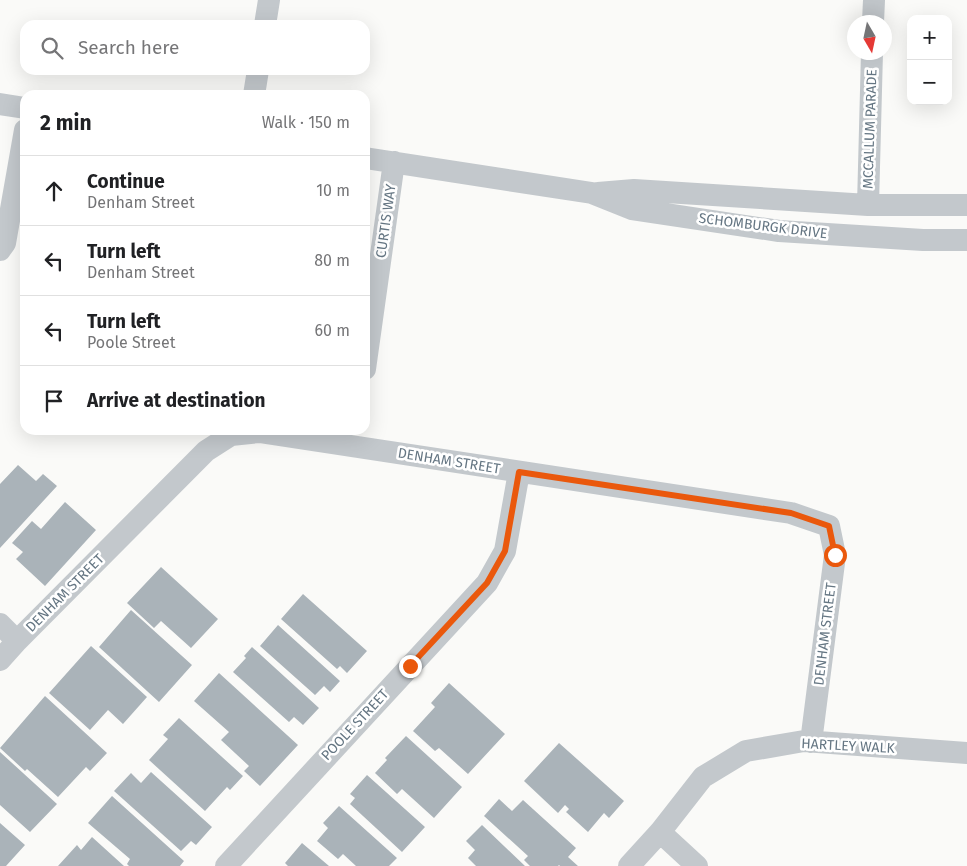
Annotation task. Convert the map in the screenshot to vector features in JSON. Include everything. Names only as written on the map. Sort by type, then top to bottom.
[{"type":"street","points":[[266,20],[269,0]]},
{"type":"street","points":[[873,15],[874,0]]},
{"type":"street","name":"MCCALLUM PARADE","points":[[868,205],[872,60]]},
{"type":"street","points":[[255,90],[257,75]]},
{"type":"street","points":[[0,104],[20,107]]},
{"type":"street","points":[[0,250],[5,243],[20,158]]},
{"type":"street","name":"SCHOMBURGK DRIVE","points":[[370,159],[592,193],[632,208],[779,231],[923,240],[967,240]]},
{"type":"street","name":"CURTIS WAY","points":[[370,333],[394,162]]},
{"type":"street","name":"SCHOMBURGK DRIVE","points":[[592,193],[634,190],[868,205],[967,205]]},
{"type":"street","name":"DENHAM STREET","points":[[0,660],[206,451],[231,435]]},
{"type":"street","name":"DENHAM STREET","points":[[307,435],[355,438],[519,472],[791,513],[829,526],[835,555],[811,742]]},
{"type":"street","name":"POOLE STREET","points":[[226,866],[487,583],[505,551],[519,472]]},
{"type":"street","points":[[0,624],[17,641]]},
{"type":"street","name":"HARTLEY WALK","points":[[629,866],[660,832],[703,777],[746,751],[804,741],[967,753]]},
{"type":"street","points":[[660,832],[697,866]]},
{"type":"building","points":[[18,465],[36,481],[43,474],[57,486],[0,548],[0,484]]},
{"type":"building","points":[[65,502],[96,530],[45,586],[16,559],[23,552],[12,543],[32,521],[41,529]]},
{"type":"building","points":[[161,567],[218,619],[191,648],[161,621],[154,628],[127,603]]},
{"type":"building","points":[[303,594],[367,651],[347,673],[340,666],[337,669],[281,619]]},
{"type":"building","points":[[131,610],[192,665],[159,702],[99,647]]},
{"type":"building","points":[[278,625],[340,681],[330,692],[324,686],[315,695],[260,646]]},
{"type":"building","points":[[91,646],[147,697],[123,724],[108,710],[90,730],[49,693]]},
{"type":"building","points":[[252,647],[319,708],[303,725],[294,717],[289,722],[233,672],[246,658],[244,656]]},
{"type":"building","points":[[219,673],[298,745],[260,786],[244,771],[249,766],[221,740],[229,732],[194,701]]},
{"type":"building","points":[[449,683],[505,734],[468,774],[439,748],[435,751],[413,731],[435,707],[431,703]]},
{"type":"building","points":[[45,696],[107,753],[90,771],[86,767],[58,797],[0,748]]},
{"type":"building","points":[[179,718],[243,776],[230,790],[227,787],[205,811],[149,760],[168,739],[163,735]]},
{"type":"building","points":[[406,736],[462,787],[434,818],[402,789],[397,794],[375,773],[387,760],[385,758]]},
{"type":"building","points":[[559,743],[624,801],[609,818],[604,813],[588,832],[566,812],[569,809],[565,805],[558,813],[524,781]]},
{"type":"building","points":[[0,752],[57,804],[30,832],[0,805]]},
{"type":"building","points":[[151,772],[212,827],[196,845],[191,841],[181,851],[114,791],[131,773],[141,783]]},
{"type":"building","points":[[367,775],[425,827],[402,852],[350,804],[355,798],[350,794]]},
{"type":"building","points":[[112,796],[184,861],[180,866],[129,866],[127,864],[130,859],[88,823]]},
{"type":"building","points":[[499,799],[512,811],[523,800],[576,848],[568,857],[578,866],[530,866],[524,860],[528,856],[484,816]]},
{"type":"building","points":[[339,806],[397,858],[389,866],[356,866],[343,854],[338,859],[317,841],[328,828],[323,823]]},
{"type":"building","points":[[0,823],[25,845],[6,866],[0,866]]},
{"type":"building","points":[[482,825],[525,866],[476,866],[468,858],[475,850],[466,841]]},
{"type":"building","points":[[92,837],[124,866],[58,866],[77,845],[81,850]]},
{"type":"building","points":[[302,843],[329,866],[288,866],[285,863]]},
{"type":"route","points":[[410,666],[487,583],[505,551],[519,472],[791,513],[829,526],[835,555]]}]
